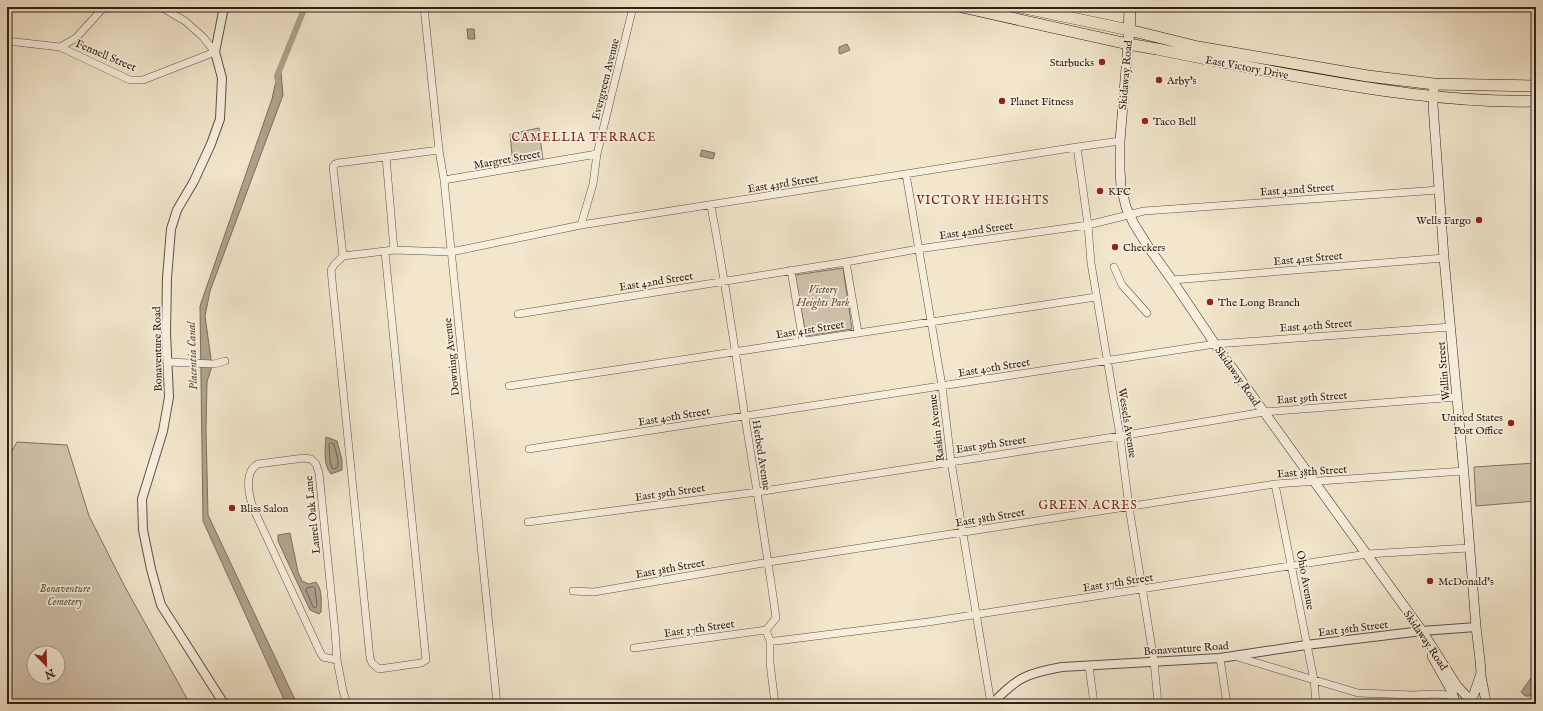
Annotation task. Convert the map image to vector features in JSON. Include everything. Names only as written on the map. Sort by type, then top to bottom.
[{"type":"main road","name":"East Victory Drive","points":[[962,7],[1128,44],[1350,86],[1433,96],[1498,101],[1536,102]]},
{"type":"main road","name":"East Victory Drive","points":[[1020,7],[1129,30],[1198,47],[1368,76],[1434,84],[1536,86]]},
{"type":"main road","name":"Skidaway Road","points":[[1130,7],[1120,141],[1121,187],[1130,216],[1140,235],[1215,344],[1422,631],[1457,686],[1470,703]]},
{"type":"main road","name":"Wallin Street","points":[[1434,84],[1433,96],[1444,258],[1481,673],[1470,703]]},
{"type":"main road","points":[[1427,640],[1428,648],[1455,701]]},
{"type":"main road","points":[[1481,673],[1482,685],[1487,704]]},
{"type":"street","points":[[60,47],[76,38],[104,7]]},
{"type":"street","name":"Bonaventure Road","points":[[161,7],[185,20],[216,52],[222,78],[220,119],[211,144],[194,181],[177,210],[170,229],[166,333],[169,398],[163,431],[142,499],[143,530],[151,569],[161,605],[224,704]]},
{"type":"street","points":[[216,52],[224,7]]},
{"type":"street","name":"Downing Avenue","points":[[424,7],[439,150],[444,180],[497,704]]},
{"type":"street","name":"Evergreen Avenue","points":[[581,225],[593,184],[597,154],[634,7]]},
{"type":"street","name":"Fennell Street","points":[[7,41],[60,47],[130,80],[143,80],[216,52]]},
{"type":"street","name":"East 43rd Street","points":[[343,256],[394,250],[451,252],[581,225],[711,206],[1076,146],[1120,141]]},
{"type":"street","name":"Wessels Avenue","points":[[1076,146],[1088,225],[1091,263],[1096,297],[1108,360],[1129,507],[1154,661],[1158,704]]},
{"type":"street","points":[[385,252],[426,660],[424,662],[405,666],[379,669],[372,663],[370,658],[332,270],[334,265],[343,256],[333,168],[335,164],[338,163],[439,150]]},
{"type":"street","name":"Margret Street","points":[[444,180],[597,154]]},
{"type":"street","points":[[386,157],[394,250]]},
{"type":"street","name":"Raskin Avenue","points":[[906,174],[942,386],[951,461],[992,704]]},
{"type":"street","name":"East 42nd Street","points":[[518,314],[846,262],[918,249],[1088,225],[1152,210],[1439,190]]},
{"type":"street","name":"Herbed Avenue","points":[[711,206],[725,281],[769,562],[776,618],[766,630]]},
{"type":"street","name":"East 41st Street","points":[[1172,280],[1444,258]]},
{"type":"street","points":[[846,262],[858,332]]},
{"type":"street","points":[[1114,267],[1122,285],[1146,313]]},
{"type":"street","points":[[791,270],[803,342]]},
{"type":"street","name":"East 41st Street","points":[[509,386],[1096,297]]},
{"type":"street","name":"East 40th Street","points":[[530,449],[1215,344],[1451,326]]},
{"type":"street","points":[[167,362],[214,364],[224,362]]},
{"type":"street","name":"East 39th Street","points":[[528,522],[757,492],[1120,436],[1264,412],[1457,397]]},
{"type":"street","name":"Laurel Oak Lane","points":[[337,660],[323,657],[320,652],[250,501],[250,474],[252,467],[258,464],[304,458],[311,459],[316,464],[319,473],[323,506],[337,660],[342,690],[347,704]]},
{"type":"street","name":"East 38th Street","points":[[573,591],[594,592],[769,562],[1275,484],[1464,471]]},
{"type":"street","name":"Ohio Avenue","points":[[1275,484],[1314,680],[1316,704]]},
{"type":"street","name":"East 37th Street","points":[[770,640],[776,641],[805,638],[977,615],[1366,554],[1469,548]]},
{"type":"street","name":"East 36th Street","points":[[1234,656],[1306,645],[1422,631],[1476,627]]},
{"type":"street","points":[[766,630],[770,640],[770,663],[775,704]]},
{"type":"street","name":"East 37th Street","points":[[634,648],[766,630]]},
{"type":"street","name":"Bonaventure Road","points":[[992,704],[1006,689],[1018,680],[1028,674],[1040,670],[1062,667],[1234,656],[1358,693],[1449,695],[1455,701]]},
{"type":"street","points":[[1220,658],[1227,704]]},
{"type":"street","points":[[1089,666],[1094,704]]},
{"type":"street","points":[[1435,694],[1442,690],[1445,680]]},
{"type":"green space","points":[[539,128],[543,160],[513,165],[510,134]]},
{"type":"green space","name":"Victory Heights Park","points":[[843,268],[852,329],[806,336],[795,275]]},
{"type":"green space","name":"Bonaventure Cemetery","points":[[17,442],[67,445],[89,516],[125,587],[190,704],[7,704],[7,460]]},
{"type":"green space","points":[[1536,463],[1536,501],[1476,506],[1474,467]]},
{"type":"water","points":[[302,14],[281,72],[283,95],[210,291],[205,316],[212,366],[207,382],[206,429],[208,515],[297,704],[286,704],[203,521],[200,306],[272,99],[277,76]]},
{"type":"water","points":[[467,29],[474,29],[475,39],[468,39]]},
{"type":"water","points":[[847,44],[850,50],[840,54],[839,47]]},
{"type":"water","points":[[702,150],[715,153],[713,159],[700,156]]},
{"type":"water","points":[[326,437],[337,441],[342,460],[342,470],[331,474],[328,470],[326,462]]},
{"type":"water","points":[[290,533],[298,572],[302,581],[309,584],[316,582],[320,589],[321,612],[319,614],[310,610],[278,541],[278,535]]},
{"type":"water","points":[[1536,671],[1536,696],[1525,696],[1521,692]]},
{"type":"waterway","name":"Placentia Canal","points":[[278,82],[277,76],[305,7]]},
{"type":"place","name":"Starbucks","points":[[1102,62]]},
{"type":"place","name":"Arby's","points":[[1159,80]]},
{"type":"place","name":"Planet Fitness","points":[[1002,101]]},
{"type":"place","name":"Taco Bell","points":[[1145,121]]},
{"type":"place","name":"KFC","points":[[1100,191]]},
{"type":"place","name":"Wells Fargo","points":[[1479,220]]},
{"type":"place","name":"Checkers","points":[[1115,247]]},
{"type":"place","name":"The Long Branch","points":[[1210,302]]},
{"type":"place","name":"United States Post Office","points":[[1511,423]]},
{"type":"place","name":"Bliss Salon","points":[[232,508]]},
{"type":"place","name":"McDonald's","points":[[1430,581]]},
{"type":"district","name":"CAMELLIA TERRACE","points":[[584,137]]},
{"type":"district","name":"VICTORY HEIGHTS","points":[[983,200]]},
{"type":"district","name":"GREEN ACRES","points":[[1088,505]]}]
